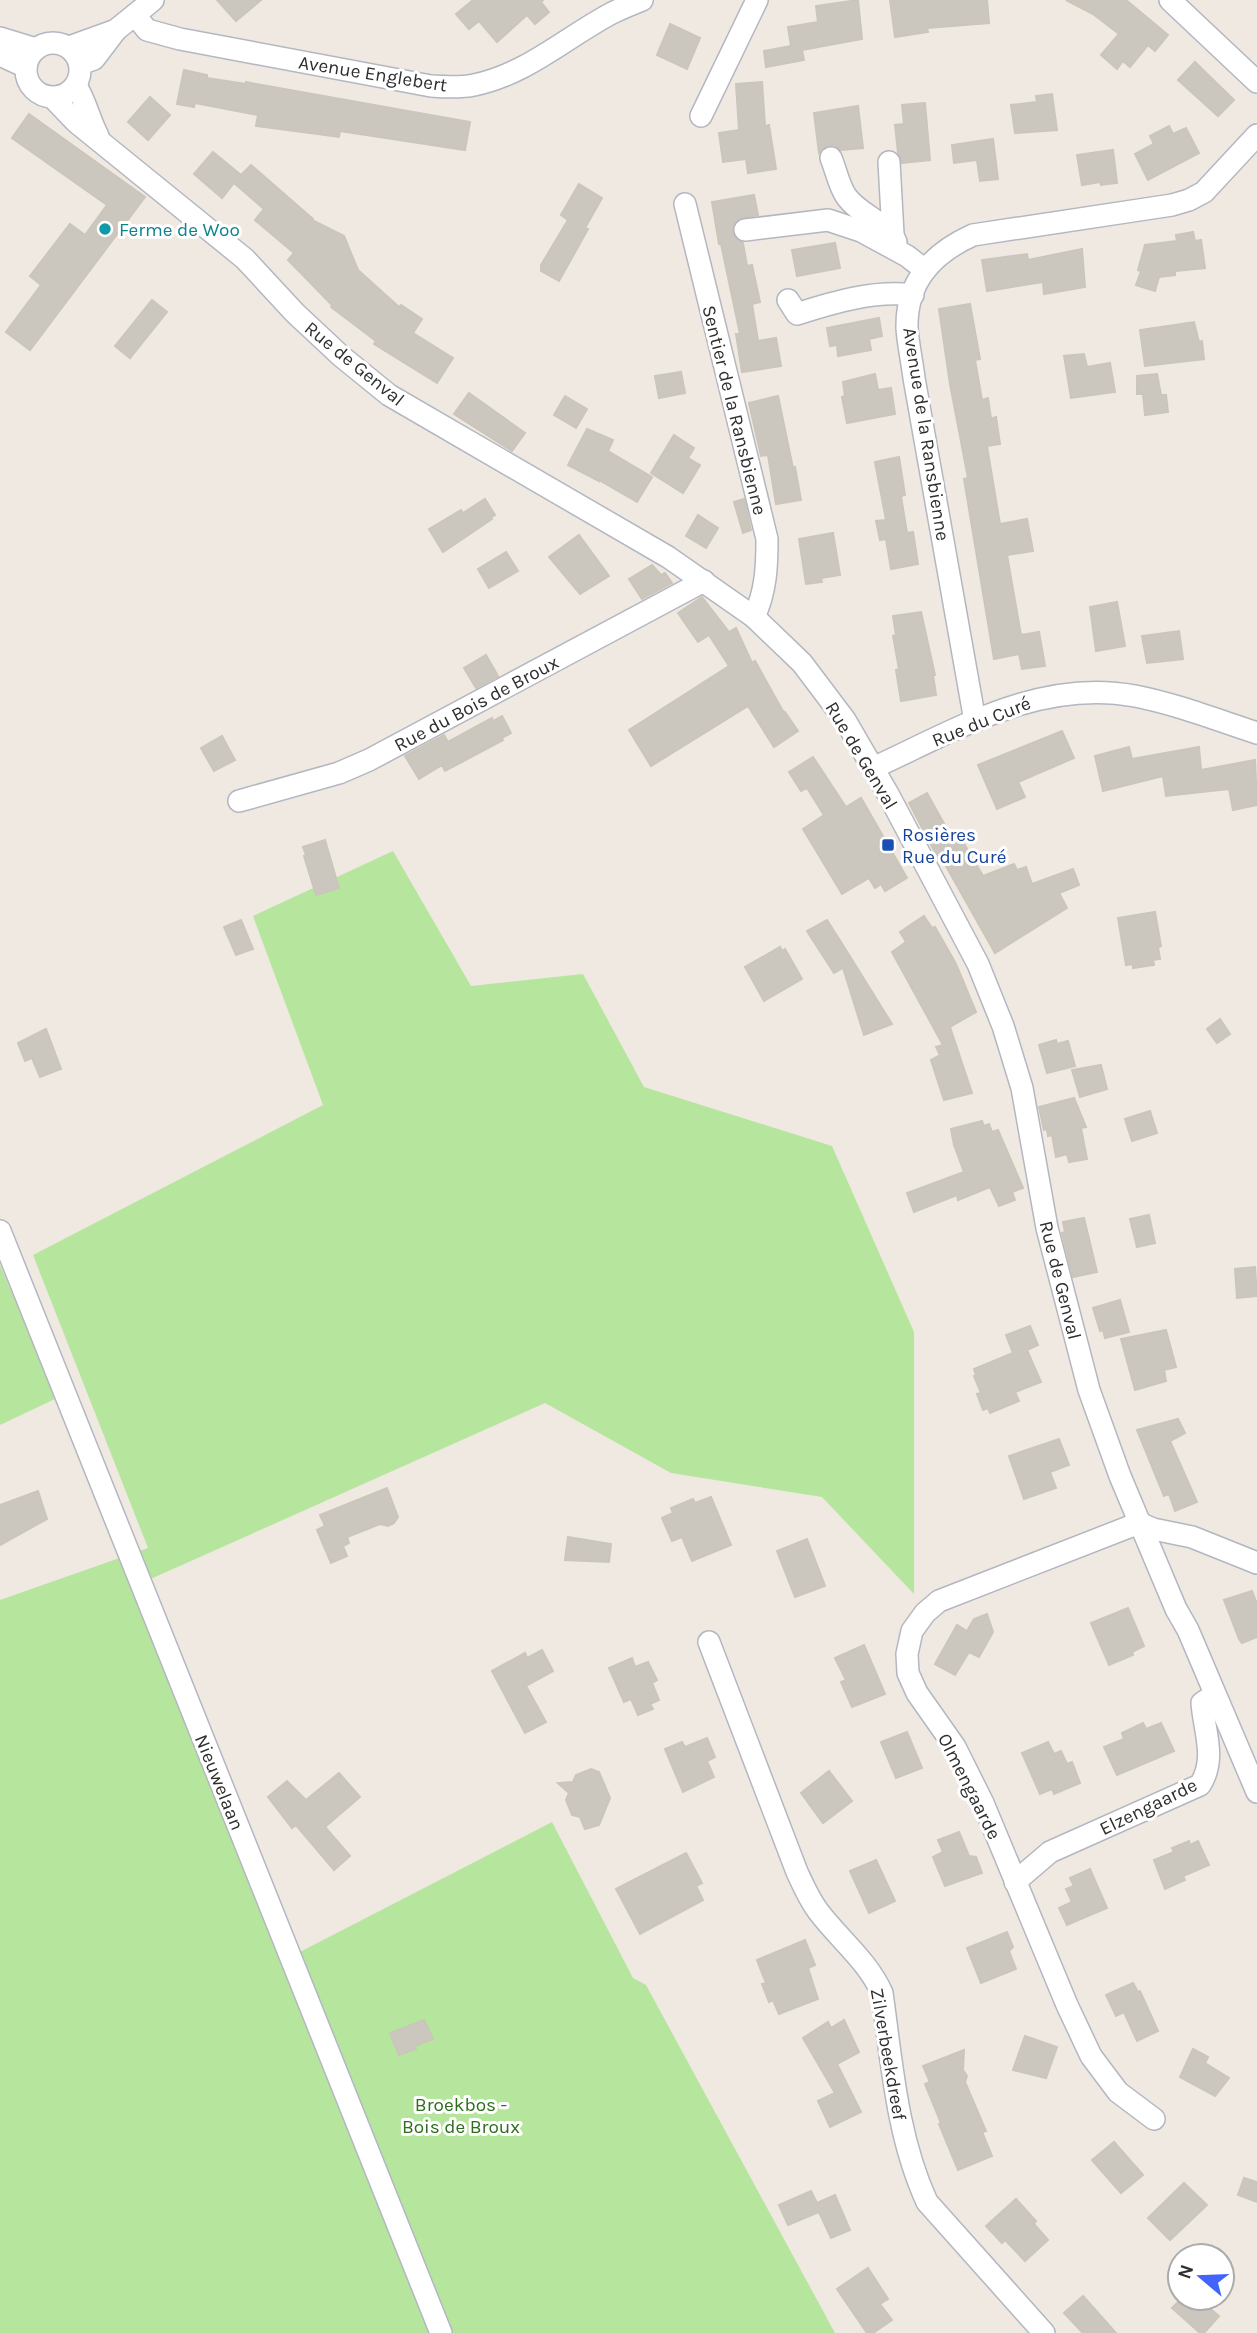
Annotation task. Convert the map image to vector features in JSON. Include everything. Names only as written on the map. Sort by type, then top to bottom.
[{"type":"street","points":[[0,55],[31,58],[52,42],[75,55],[94,60],[116,30],[153,0]]},
{"type":"street","name":"Avenue Englebert","points":[[135,15],[147,30],[180,39],[430,86],[454,87],[472,86],[507,76],[612,13],[642,0]]},
{"type":"street","points":[[701,116],[757,0]]},
{"type":"street","points":[[1170,0],[1257,82]]},
{"type":"street","points":[[0,38],[31,58]]},
{"type":"street","points":[[53,98],[66,95],[76,86],[81,75],[75,55]]},
{"type":"street","name":"Rue de Genval","points":[[31,58],[26,76],[30,85],[44,96],[53,98],[76,122],[245,259],[295,313],[341,356],[389,395],[668,557],[754,617],[802,663],[845,720],[978,964],[1003,1026],[1022,1088],[1047,1228],[1089,1390],[1139,1523],[1257,1792]]},
{"type":"street","name":"Rue de Genval","points":[[76,86],[84,98],[88,116],[100,141]]},
{"type":"street","name":"Avenue de la Ransbienne","points":[[975,721],[907,328],[918,280],[949,246],[983,232],[1172,205],[1189,200],[1204,192],[1257,135]]},
{"type":"street","points":[[831,158],[846,196],[925,270]]},
{"type":"street","points":[[888,162],[896,243]]},
{"type":"street","name":"Sentier de la Ransbienne","points":[[685,204],[767,539],[767,572],[754,617]]},
{"type":"street","points":[[745,230],[828,220],[896,243]]},
{"type":"street","points":[[793,312],[892,292],[913,295]]},
{"type":"street","name":"Rue du Bois de Broux","points":[[239,801],[340,773],[369,760],[704,581]]},
{"type":"street","name":"Rue du Curé","points":[[873,768],[1008,706],[1063,694],[1100,692],[1135,696],[1257,733]]},
{"type":"street","name":"Nieuwelaan","points":[[0,1231],[441,2333]]},
{"type":"street","points":[[1139,1523],[1153,1529],[1192,1536],[1257,1563]]},
{"type":"street","name":"Olmengaarde","points":[[1139,1523],[939,1601],[925,1613],[912,1631],[907,1654],[908,1673],[917,1693],[955,1747],[983,1803],[1091,2056],[1118,2092],[1153,2119]]},
{"type":"street","name":"Zilverbeekdreef","points":[[709,1642],[808,1894],[817,1910],[875,1977],[881,1993],[905,2145],[915,2177],[927,2202],[1044,2333]]},
{"type":"street","name":"Elzengaarde","points":[[1015,1882],[1050,1852],[1200,1785],[1208,1773],[1210,1759],[1202,1703],[1214,1695]]},
{"type":"green space","name":"Broekbos - Bois de Broux","points":[[393,851],[471,986],[583,974],[644,1087],[832,1146],[914,1332],[914,1594],[822,1497],[671,1473],[545,1403],[146,1581],[296,1954],[552,1822],[633,1978],[646,1985],[835,2333],[0,2333],[0,1600],[148,1548],[33,1255],[323,1105],[253,916]]},
{"type":"green space","points":[[0,1265],[57,1398],[0,1425]]},
{"type":"building","points":[[217,0],[261,0],[236,21]]},
{"type":"building","points":[[473,0],[543,0],[541,2],[549,12],[535,24],[527,15],[497,42],[479,21],[469,29],[456,14]]},
{"type":"building","points":[[858,0],[862,39],[802,50],[804,60],[766,67],[764,51],[791,46],[788,27],[818,22],[816,6]]},
{"type":"building","points":[[890,0],[987,0],[989,23],[927,28],[928,32],[895,37]]},
{"type":"building","points":[[1066,0],[1126,0],[1168,35],[1155,51],[1148,45],[1130,67],[1123,61],[1117,69],[1101,55],[1119,34],[1093,14]]},
{"type":"building","points":[[670,24],[700,38],[687,69],[657,55]]},
{"type":"building","points":[[1195,62],[1234,100],[1218,116],[1178,80]]},
{"type":"building","points":[[184,70],[207,75],[207,78],[246,82],[470,122],[465,150],[340,131],[339,137],[256,126],[258,115],[195,103],[194,107],[177,104]]},
{"type":"building","points":[[762,82],[765,126],[769,125],[776,169],[748,173],[746,159],[723,162],[719,133],[739,130],[736,84]]},
{"type":"building","points":[[1052,94],[1057,130],[1015,133],[1011,105],[1037,102],[1036,96]]},
{"type":"building","points":[[150,97],[170,115],[148,140],[128,122]]},
{"type":"building","points":[[925,103],[930,160],[902,163],[898,153],[895,125],[904,124],[902,105]]},
{"type":"building","points":[[858,106],[863,148],[841,150],[834,145],[827,146],[819,153],[814,113]]},
{"type":"building","name":"Ferme de Woo","points":[[29,114],[145,197],[30,350],[6,332],[41,285],[30,276],[70,224],[85,235],[107,205],[12,138]]},
{"type":"building","points":[[1169,126],[1173,134],[1186,128],[1199,153],[1148,180],[1135,154],[1154,144],[1150,136]]},
{"type":"building","points":[[993,139],[998,179],[980,181],[977,160],[954,163],[952,145]]},
{"type":"building","points":[[1113,150],[1117,183],[1082,185],[1077,155]]},
{"type":"building","points":[[213,152],[241,175],[251,165],[312,220],[344,236],[358,270],[399,307],[401,305],[422,319],[413,333],[453,358],[437,383],[374,344],[376,341],[331,307],[288,260],[294,253],[255,220],[264,209],[234,183],[222,198],[194,174]]},
{"type":"building","points":[[579,184],[602,198],[559,281],[541,271],[541,265],[568,220],[561,215]]},
{"type":"building","points":[[754,195],[758,215],[738,219],[732,232],[735,238],[743,243],[747,266],[752,265],[760,302],[752,304],[758,341],[776,338],[781,366],[742,372],[736,334],[740,334],[712,202]]},
{"type":"building","points":[[1193,232],[1195,241],[1201,240],[1205,268],[1175,271],[1175,275],[1159,277],[1155,291],[1136,285],[1145,245],[1177,241],[1176,235]]},
{"type":"building","points":[[835,243],[840,268],[797,276],[792,250]]},
{"type":"building","points":[[1082,249],[1085,287],[1044,294],[1043,282],[987,291],[982,260],[1027,254],[1028,260]]},
{"type":"building","points":[[152,300],[167,312],[130,358],[115,346]]},
{"type":"building","points":[[970,304],[980,359],[975,360],[982,400],[988,398],[991,419],[996,417],[1000,444],[987,446],[1000,524],[1027,519],[1033,551],[1007,555],[1021,635],[1039,632],[1045,666],[1022,669],[1019,654],[994,659],[964,479],[968,478],[939,309]]},
{"type":"building","points":[[879,318],[882,336],[869,339],[871,350],[838,356],[837,345],[830,346],[827,328]]},
{"type":"building","points":[[1194,322],[1199,342],[1202,341],[1204,359],[1145,366],[1140,330]]},
{"type":"building","points":[[1084,354],[1087,367],[1110,363],[1115,392],[1071,398],[1064,356]]},
{"type":"building","points":[[681,372],[685,393],[659,398],[655,376]]},
{"type":"building","points":[[875,374],[878,390],[891,388],[895,414],[847,423],[842,397],[845,396],[843,382]]},
{"type":"building","points":[[1157,374],[1161,395],[1166,395],[1168,412],[1145,415],[1143,394],[1137,394],[1137,376]]},
{"type":"building","points":[[469,393],[525,433],[512,451],[454,414]]},
{"type":"building","points":[[565,396],[587,409],[576,428],[554,415]]},
{"type":"building","points":[[778,396],[801,500],[776,504],[768,455],[761,456],[749,403]]},
{"type":"building","points":[[587,429],[613,440],[608,451],[652,477],[637,502],[568,465]]},
{"type":"building","points":[[674,435],[694,448],[688,458],[700,465],[683,493],[651,473]]},
{"type":"building","points":[[899,457],[907,533],[913,532],[918,564],[891,569],[886,539],[880,540],[876,521],[886,520],[875,462]]},
{"type":"building","points":[[485,499],[495,515],[492,519],[443,552],[429,529]]},
{"type":"building","points":[[744,499],[751,530],[743,533],[734,502]]},
{"type":"building","points":[[698,515],[718,528],[706,548],[686,536]]},
{"type":"building","points":[[833,533],[840,575],[821,578],[822,582],[806,584],[799,539]]},
{"type":"building","points":[[579,535],[609,576],[580,594],[549,557]]},
{"type":"building","points":[[506,552],[518,571],[489,588],[478,569]]},
{"type":"building","points":[[652,565],[661,575],[665,573],[672,583],[642,599],[629,579]]},
{"type":"building","points":[[702,597],[729,632],[736,628],[752,663],[755,661],[784,713],[798,731],[774,747],[748,706],[651,766],[629,730],[729,666],[709,635],[698,642],[678,613]]},
{"type":"building","points":[[1117,602],[1125,646],[1096,651],[1090,607]]},
{"type":"building","points":[[921,612],[935,675],[936,695],[901,701],[893,616]]},
{"type":"building","points":[[1179,631],[1183,659],[1147,663],[1142,636]]},
{"type":"building","points":[[486,655],[498,676],[476,688],[464,668]]},
{"type":"building","points":[[502,716],[511,733],[445,771],[442,765],[419,779],[405,756],[444,735],[448,742],[492,718],[493,721]]},
{"type":"building","points":[[1062,731],[1074,758],[1018,782],[1025,797],[997,809],[978,765]]},
{"type":"building","points":[[222,736],[235,760],[214,771],[201,748]]},
{"type":"building","points":[[1129,747],[1132,759],[1199,747],[1201,770],[1255,760],[1257,805],[1233,810],[1229,789],[1166,796],[1163,776],[1103,791],[1095,756]]},
{"type":"building","points":[[813,757],[846,807],[861,798],[907,878],[885,891],[881,884],[875,888],[869,878],[842,894],[803,829],[824,815],[807,788],[801,791],[789,772]]},
{"type":"building","points":[[927,793],[952,838],[959,835],[983,876],[1014,864],[1017,870],[1026,867],[1032,884],[1073,869],[1079,885],[1059,893],[1067,908],[995,953],[942,859],[939,860],[909,803]]},
{"type":"building","points":[[325,840],[339,888],[316,895],[303,847]]},
{"type":"building","points":[[1155,912],[1161,946],[1158,947],[1160,959],[1153,960],[1154,965],[1133,968],[1133,964],[1126,965],[1118,918]]},
{"type":"building","points":[[924,916],[932,928],[935,927],[956,964],[976,1012],[950,1027],[972,1093],[944,1100],[931,1060],[940,1055],[936,1047],[943,1045],[892,952],[906,942],[900,932]]},
{"type":"building","points":[[241,920],[253,949],[236,955],[224,927]]},
{"type":"building","points":[[827,920],[892,1024],[864,1035],[843,968],[834,973],[807,931]]},
{"type":"building","points":[[780,947],[782,951],[785,949],[802,979],[764,1001],[745,967]]},
{"type":"building","points":[[1220,1019],[1230,1034],[1217,1043],[1207,1029]]},
{"type":"building","points":[[46,1029],[61,1069],[40,1077],[32,1058],[25,1061],[18,1043]]},
{"type":"building","points":[[1056,1040],[1057,1044],[1068,1041],[1075,1066],[1047,1073],[1039,1045]]},
{"type":"building","points":[[1101,1065],[1107,1089],[1080,1097],[1072,1070]]},
{"type":"building","points":[[1074,1098],[1086,1127],[1081,1128],[1087,1159],[1069,1162],[1067,1154],[1056,1157],[1052,1135],[1048,1136],[1047,1129],[1044,1130],[1039,1107]]},
{"type":"building","points":[[1150,1111],[1157,1133],[1132,1141],[1125,1119]]},
{"type":"building","points":[[982,1121],[984,1126],[989,1124],[992,1132],[998,1130],[1023,1188],[1012,1192],[1015,1200],[999,1206],[990,1187],[958,1200],[957,1195],[914,1212],[907,1193],[964,1172],[951,1129]]},
{"type":"building","points":[[1149,1215],[1155,1243],[1137,1247],[1130,1219]]},
{"type":"building","points":[[1084,1218],[1097,1272],[1073,1277],[1062,1233],[1065,1232],[1063,1222]]},
{"type":"building","points":[[1255,1267],[1257,1296],[1237,1298],[1235,1269]]},
{"type":"building","points":[[1120,1300],[1129,1332],[1105,1338],[1093,1308]]},
{"type":"building","points":[[1030,1326],[1038,1345],[1027,1350],[1041,1382],[1015,1392],[1019,1401],[990,1413],[988,1408],[983,1410],[977,1394],[981,1393],[974,1369],[1013,1353],[1006,1335]]},
{"type":"building","points":[[1166,1330],[1176,1367],[1164,1370],[1166,1381],[1135,1390],[1121,1339]]},
{"type":"building","points":[[1178,1419],[1185,1433],[1170,1441],[1197,1502],[1175,1511],[1169,1494],[1164,1496],[1137,1430]]},
{"type":"building","points":[[1059,1439],[1069,1465],[1050,1472],[1056,1488],[1024,1499],[1009,1456]]},
{"type":"building","points":[[387,1488],[398,1517],[394,1523],[388,1526],[380,1524],[347,1537],[349,1543],[343,1546],[347,1556],[331,1563],[317,1530],[325,1526],[320,1515]]},
{"type":"building","points":[[38,1491],[47,1519],[0,1545],[0,1505]]},
{"type":"building","points":[[711,1497],[731,1545],[692,1561],[682,1537],[672,1541],[662,1518],[673,1513],[671,1508],[693,1499],[695,1503]]},
{"type":"building","points":[[568,1537],[611,1544],[609,1562],[565,1560]]},
{"type":"building","points":[[807,1539],[825,1586],[795,1597],[777,1551]]},
{"type":"building","points":[[1252,1591],[1257,1604],[1257,1637],[1242,1643],[1224,1600]]},
{"type":"building","points":[[1128,1608],[1144,1646],[1132,1652],[1133,1655],[1109,1665],[1091,1623]]},
{"type":"building","points":[[987,1614],[993,1632],[979,1657],[969,1652],[955,1675],[935,1664],[957,1625],[967,1631],[974,1619]]},
{"type":"building","points":[[864,1645],[885,1694],[852,1707],[841,1682],[846,1680],[835,1658]]},
{"type":"building","points":[[542,1650],[553,1671],[526,1686],[546,1722],[525,1733],[492,1671],[525,1653],[527,1658]]},
{"type":"building","points":[[632,1658],[635,1667],[648,1662],[657,1680],[652,1683],[659,1700],[650,1704],[653,1709],[638,1715],[631,1699],[624,1702],[609,1668]]},
{"type":"building","points":[[1143,1723],[1146,1729],[1161,1723],[1174,1751],[1117,1775],[1104,1747],[1124,1739],[1122,1733]]},
{"type":"building","points":[[907,1732],[922,1768],[896,1778],[881,1742]]},
{"type":"building","points":[[707,1738],[715,1757],[707,1761],[714,1777],[683,1792],[665,1749],[682,1742],[685,1747]]},
{"type":"building","points":[[1048,1742],[1054,1754],[1061,1751],[1067,1764],[1072,1762],[1080,1783],[1054,1794],[1052,1789],[1040,1794],[1022,1753]]},
{"type":"building","points":[[591,1769],[599,1772],[610,1798],[599,1825],[585,1829],[580,1817],[572,1815],[566,1800],[569,1793],[558,1783],[573,1782],[576,1775]]},
{"type":"building","points":[[829,1771],[852,1801],[823,1823],[801,1793]]},
{"type":"building","points":[[339,1773],[360,1797],[325,1827],[350,1856],[334,1870],[296,1825],[292,1828],[268,1797],[287,1781],[306,1800]]},
{"type":"building","points":[[959,1832],[969,1856],[976,1857],[982,1873],[945,1886],[933,1857],[943,1852],[938,1840]]},
{"type":"building","points":[[1189,1841],[1190,1845],[1198,1841],[1209,1865],[1183,1876],[1185,1880],[1165,1889],[1154,1860],[1174,1852],[1172,1848]]},
{"type":"building","points":[[686,1853],[702,1883],[696,1886],[703,1900],[640,1934],[616,1889]]},
{"type":"building","points":[[876,1860],[895,1901],[869,1913],[850,1871]]},
{"type":"building","points":[[1090,1869],[1107,1908],[1067,1925],[1059,1908],[1072,1902],[1066,1889],[1074,1886],[1070,1878]]},
{"type":"building","points":[[1007,1932],[1013,1947],[1009,1951],[1016,1969],[981,1983],[967,1948]]},
{"type":"building","points":[[805,1940],[815,1965],[808,1968],[818,1999],[779,2014],[773,2000],[769,2002],[762,1984],[766,1983],[757,1960]]},
{"type":"building","points":[[1133,1983],[1138,1992],[1140,1991],[1158,2031],[1137,2041],[1124,2012],[1116,2016],[1106,1995]]},
{"type":"building","points":[[424,2020],[433,2039],[399,2055],[390,2033]]},
{"type":"building","points":[[844,2020],[859,2052],[837,2064],[861,2112],[830,2127],[818,2101],[835,2093],[803,2038],[828,2022],[831,2028]]},
{"type":"building","points":[[1025,2036],[1057,2047],[1046,2078],[1013,2070]]},
{"type":"building","points":[[1193,2049],[1208,2057],[1205,2063],[1229,2078],[1215,2096],[1180,2077]]},
{"type":"building","points":[[964,2050],[963,2070],[967,2076],[965,2082],[986,2131],[982,2132],[992,2156],[958,2170],[925,2084],[930,2082],[923,2066]]},
{"type":"building","points":[[1114,2142],[1143,2175],[1121,2193],[1092,2160]]},
{"type":"building","points":[[1244,2178],[1257,2182],[1257,2202],[1238,2195]]},
{"type":"building","points":[[1184,2183],[1207,2205],[1170,2240],[1148,2218]]},
{"type":"building","points":[[811,2191],[817,2203],[835,2195],[850,2230],[831,2238],[819,2212],[788,2225],[779,2205]]},
{"type":"building","points":[[1016,2199],[1036,2221],[1034,2224],[1048,2240],[1025,2261],[1005,2240],[1002,2243],[986,2226]]},
{"type":"building","points":[[868,2268],[888,2299],[880,2304],[892,2320],[873,2333],[867,2333],[837,2289]]},
{"type":"building","points":[[1083,2296],[1116,2333],[1083,2333],[1064,2313]]},
{"type":"building","points":[[1176,2312],[1214,2312],[1219,2316],[1204,2333],[1200,2333]]},
{"type":"place","name":"Ferme de Woo","points":[[105,229]]},
{"type":"place","name":"Rosières Rue du Curé","points":[[888,845]]}]
